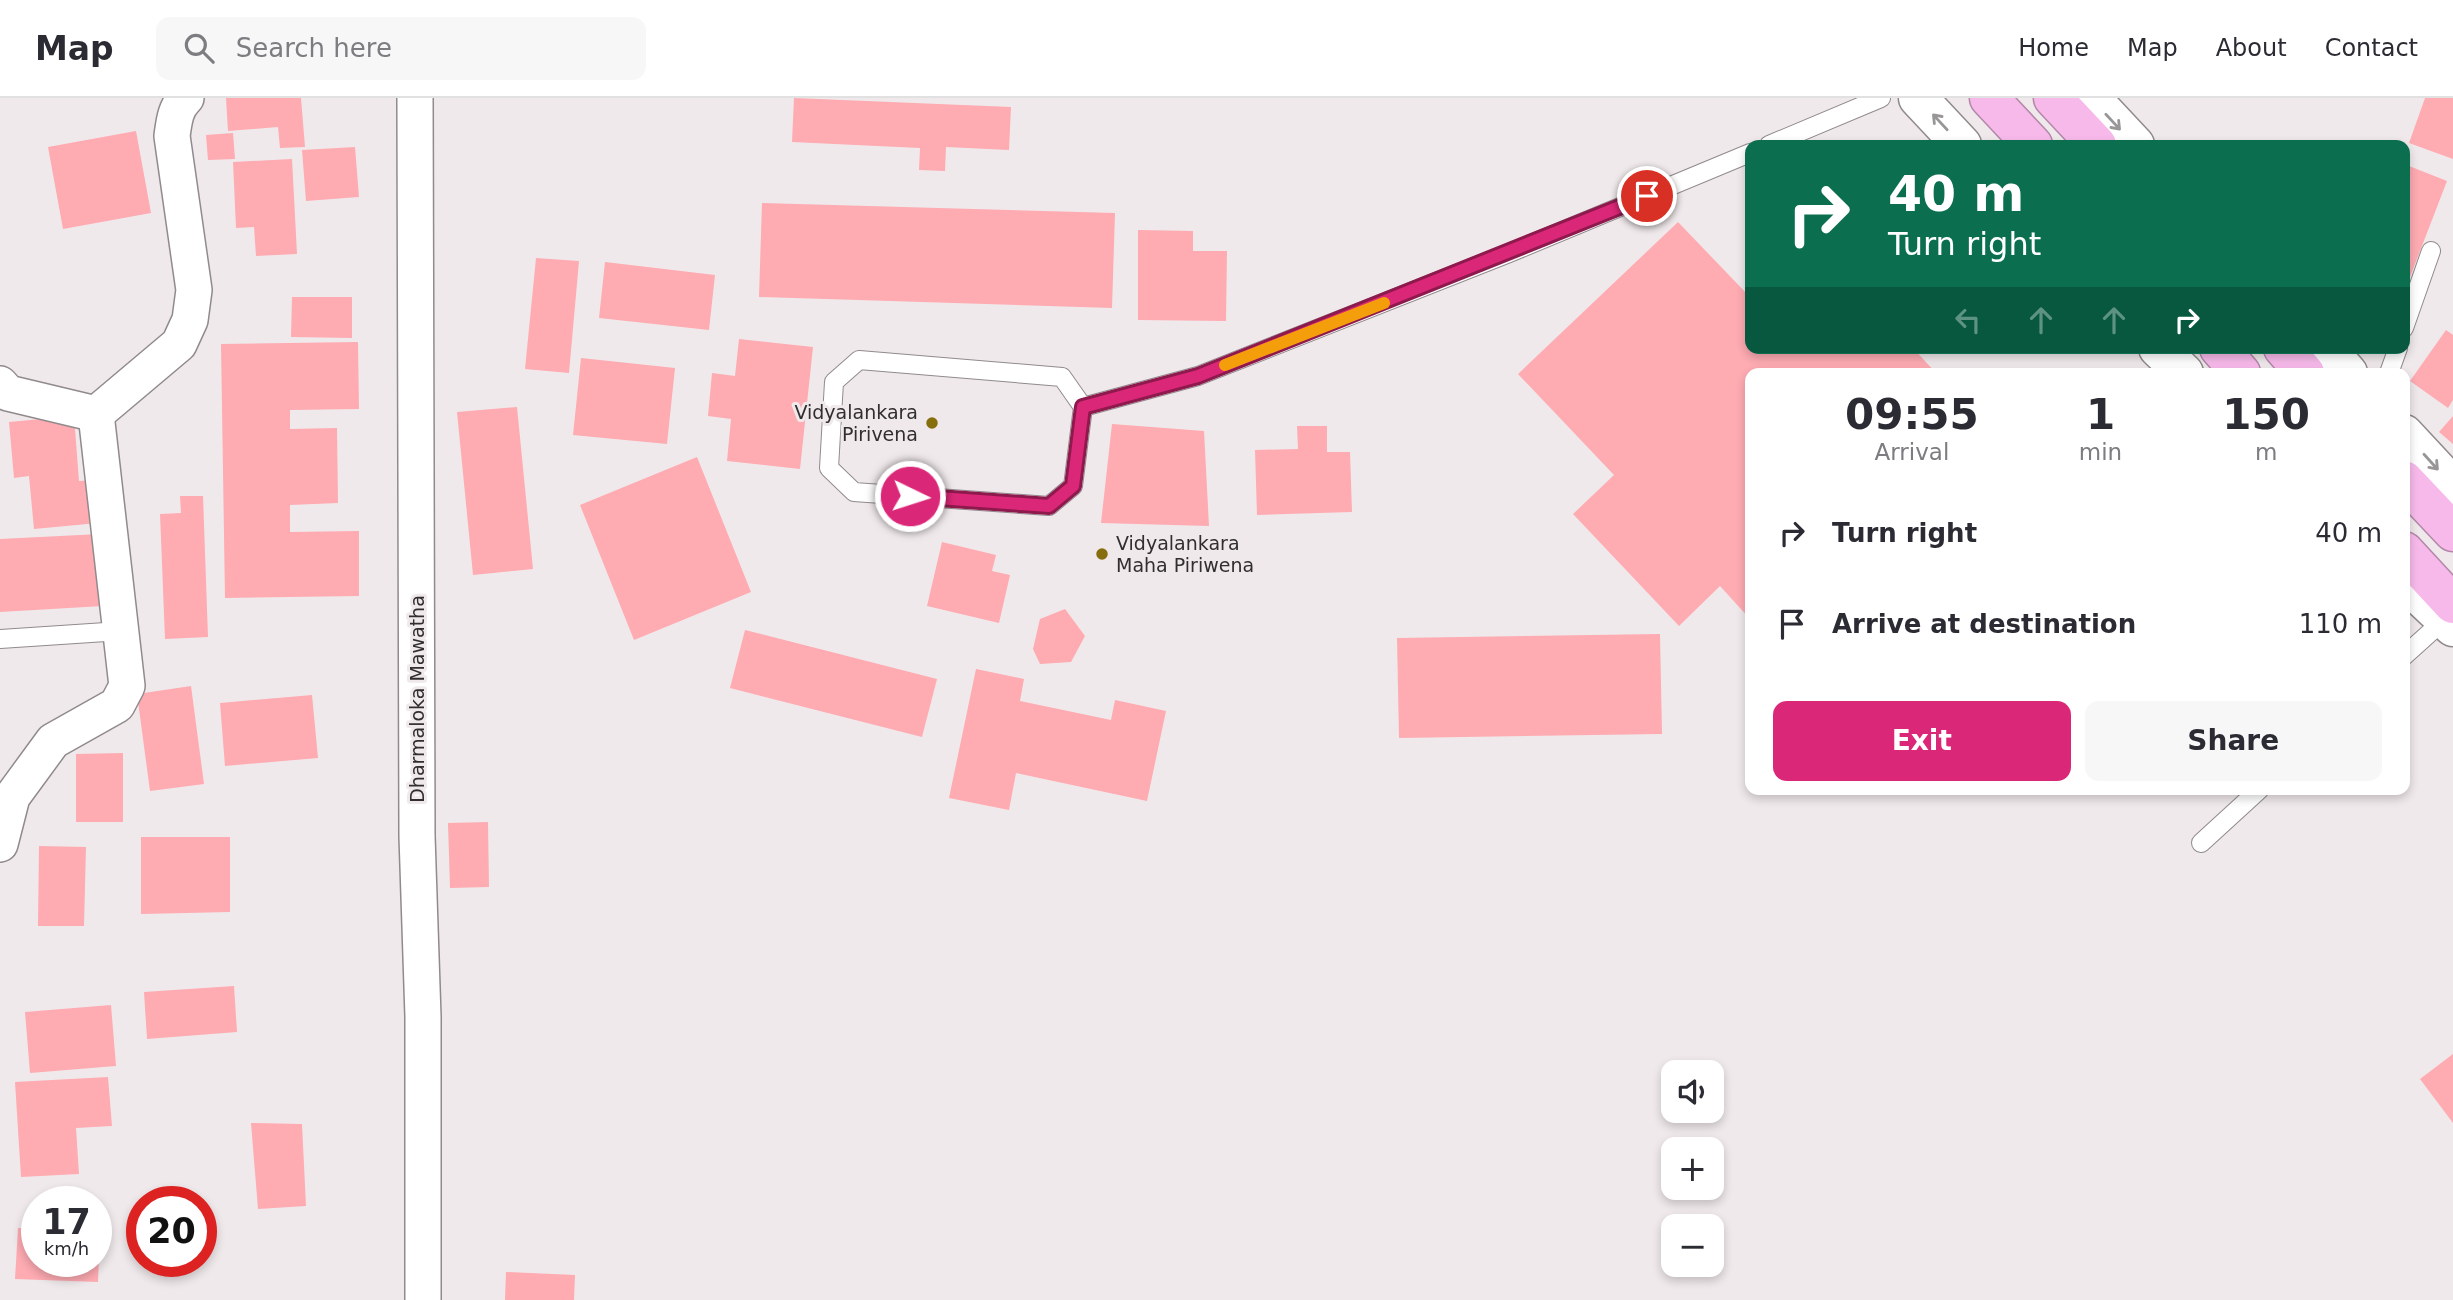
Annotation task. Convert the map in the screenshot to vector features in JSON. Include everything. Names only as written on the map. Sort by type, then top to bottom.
[{"type":"highway","points":[[1989,98],[2028,140]]},
{"type":"highway","points":[[2053,98],[2092,140]]},
{"type":"highway","points":[[2224,354],[2237,368]]},
{"type":"highway","points":[[2288,354],[2301,368]]},
{"type":"highway","points":[[2410,486],[2453,532]]},
{"type":"highway","points":[[2410,560],[2450,617]]},
{"type":"street","points":[[96,414],[179,344],[190,320],[194,290],[172,136],[175,117],[180,104],[186,98]]},
{"type":"street","name":"Dharmaloka Mawatha","points":[[415,98],[423,1300]]},
{"type":"street","points":[[1918,98],[1957,140]]},
{"type":"street","points":[[2091,98],[2130,140]]},
{"type":"street","points":[[2164,354],[2179,368]]},
{"type":"street","points":[[2331,354],[2344,368]]},
{"type":"street","points":[[0,384],[8,393],[96,414]]},
{"type":"street","points":[[0,844],[12,797],[53,741],[117,705],[127,686],[96,414]]},
{"type":"street","points":[[2410,440],[2446,479],[2453,493]]},
{"type":"street","points":[[2410,586],[2450,617]]},
{"type":"lane","points":[[1781,140],[1881,98]]},
{"type":"lane","points":[[1083,407],[1210,371],[1507,254],[1745,155]]},
{"type":"lane","points":[[2410,311],[2431,251]]},
{"type":"lane","points":[[859,360],[1062,377],[1083,407],[1073,486],[1049,506],[854,492],[829,468],[834,382],[859,360]]},
{"type":"lane","points":[[2410,651],[2450,617]]},
{"type":"lane","points":[[0,639],[121,631]]},
{"type":"lane","points":[[2201,843],[2253,795]]},
{"type":"building","points":[[226,98],[301,98],[305,147],[280,148],[278,127],[228,131]]},
{"type":"building","points":[[794,98],[1011,107],[1009,150],[946,147],[945,171],[919,170],[920,148],[792,142]]},
{"type":"building","points":[[2425,98],[2453,98],[2453,159],[2410,143]]},
{"type":"building","points":[[136,131],[151,213],[63,229],[48,147]]},
{"type":"building","points":[[233,133],[235,159],[208,160],[206,135]]},
{"type":"building","points":[[355,147],[359,197],[306,201],[302,150]]},
{"type":"building","points":[[292,159],[297,254],[256,256],[254,227],[236,228],[233,162]]},
{"type":"building","points":[[2410,166],[2447,181],[2410,277]]},
{"type":"building","points":[[762,203],[1115,213],[1112,308],[759,297]]},
{"type":"building","points":[[1678,222],[1745,292],[1745,354],[1919,354],[1931,368],[1745,368],[1745,614],[1720,586],[1679,626],[1573,514],[1614,475],[1518,374]]},
{"type":"building","points":[[1138,230],[1193,231],[1193,251],[1227,251],[1226,321],[1138,320]]},
{"type":"building","points":[[536,258],[579,261],[569,373],[525,369]]},
{"type":"building","points":[[605,262],[715,275],[709,330],[599,318]]},
{"type":"building","points":[[292,297],[352,297],[352,338],[291,337]]},
{"type":"building","points":[[2446,330],[2453,335],[2453,400],[2448,408],[2410,381]]},
{"type":"building","points":[[739,339],[813,347],[800,469],[727,461],[731,419],[708,416],[712,373],[735,376]]},
{"type":"building","points":[[358,342],[359,409],[290,410],[290,429],[337,428],[338,503],[290,505],[290,532],[359,531],[359,596],[225,598],[221,344]]},
{"type":"building","points":[[581,358],[675,368],[667,444],[573,435]]},
{"type":"building","points":[[517,407],[533,569],[473,575],[457,412]]},
{"type":"building","points":[[74,416],[79,481],[94,480],[98,523],[34,529],[29,476],[14,478],[9,422]]},
{"type":"building","points":[[2453,416],[2453,444],[2439,432]]},
{"type":"building","points":[[1112,424],[1204,431],[1209,526],[1101,523]]},
{"type":"building","points":[[1297,426],[1327,426],[1327,452],[1350,452],[1352,512],[1257,515],[1255,450],[1298,449]]},
{"type":"building","points":[[697,457],[751,592],[634,640],[580,505]]},
{"type":"building","points":[[180,496],[203,496],[208,637],[165,639],[160,514],[181,513]]},
{"type":"building","points":[[100,534],[103,606],[0,612],[0,539]]},
{"type":"building","points":[[942,542],[996,555],[992,571],[1010,575],[999,623],[927,606]]},
{"type":"building","points":[[1065,609],[1085,636],[1071,662],[1040,664],[1033,649],[1040,619]]},
{"type":"building","points":[[745,630],[937,679],[922,737],[730,688]]},
{"type":"building","points":[[1660,634],[1662,734],[1399,738],[1397,638]]},
{"type":"building","points":[[976,669],[1024,679],[1020,701],[1111,720],[1115,700],[1166,711],[1147,801],[1016,773],[1009,810],[949,798]]},
{"type":"building","points":[[191,686],[204,784],[150,791],[137,694]]},
{"type":"building","points":[[312,695],[318,758],[225,766],[220,703]]},
{"type":"building","points":[[123,753],[123,822],[76,822],[76,754]]},
{"type":"building","points":[[488,822],[489,887],[450,888],[448,823]]},
{"type":"building","points":[[141,837],[230,837],[230,912],[141,914]]},
{"type":"building","points":[[39,846],[86,847],[84,926],[38,926]]},
{"type":"building","points":[[234,986],[237,1032],[147,1039],[144,992]]},
{"type":"building","points":[[111,1005],[116,1066],[30,1073],[25,1012]]},
{"type":"building","points":[[2453,1054],[2453,1123],[2420,1079]]},
{"type":"building","points":[[108,1077],[112,1126],[76,1128],[79,1174],[21,1177],[15,1082]]},
{"type":"building","points":[[251,1123],[302,1124],[306,1206],[258,1209]]},
{"type":"building","points":[[18,1228],[21,1228],[21,1277],[98,1277],[98,1282],[15,1279]]},
{"type":"building","points":[[506,1272],[575,1275],[574,1300],[505,1300]]},
{"type":"slow traffic","points":[[1225,365],[1384,303]]},
{"type":"place","name":"Vidyalankara Pirivena","points":[[932,423]]},
{"type":"place","name":"Vidyalankara Maha Piriwena","points":[[1102,554]]},
{"type":"route","points":[[910,496],[1049,506],[1073,486],[1083,407],[1198,376],[1647,196]]}]
